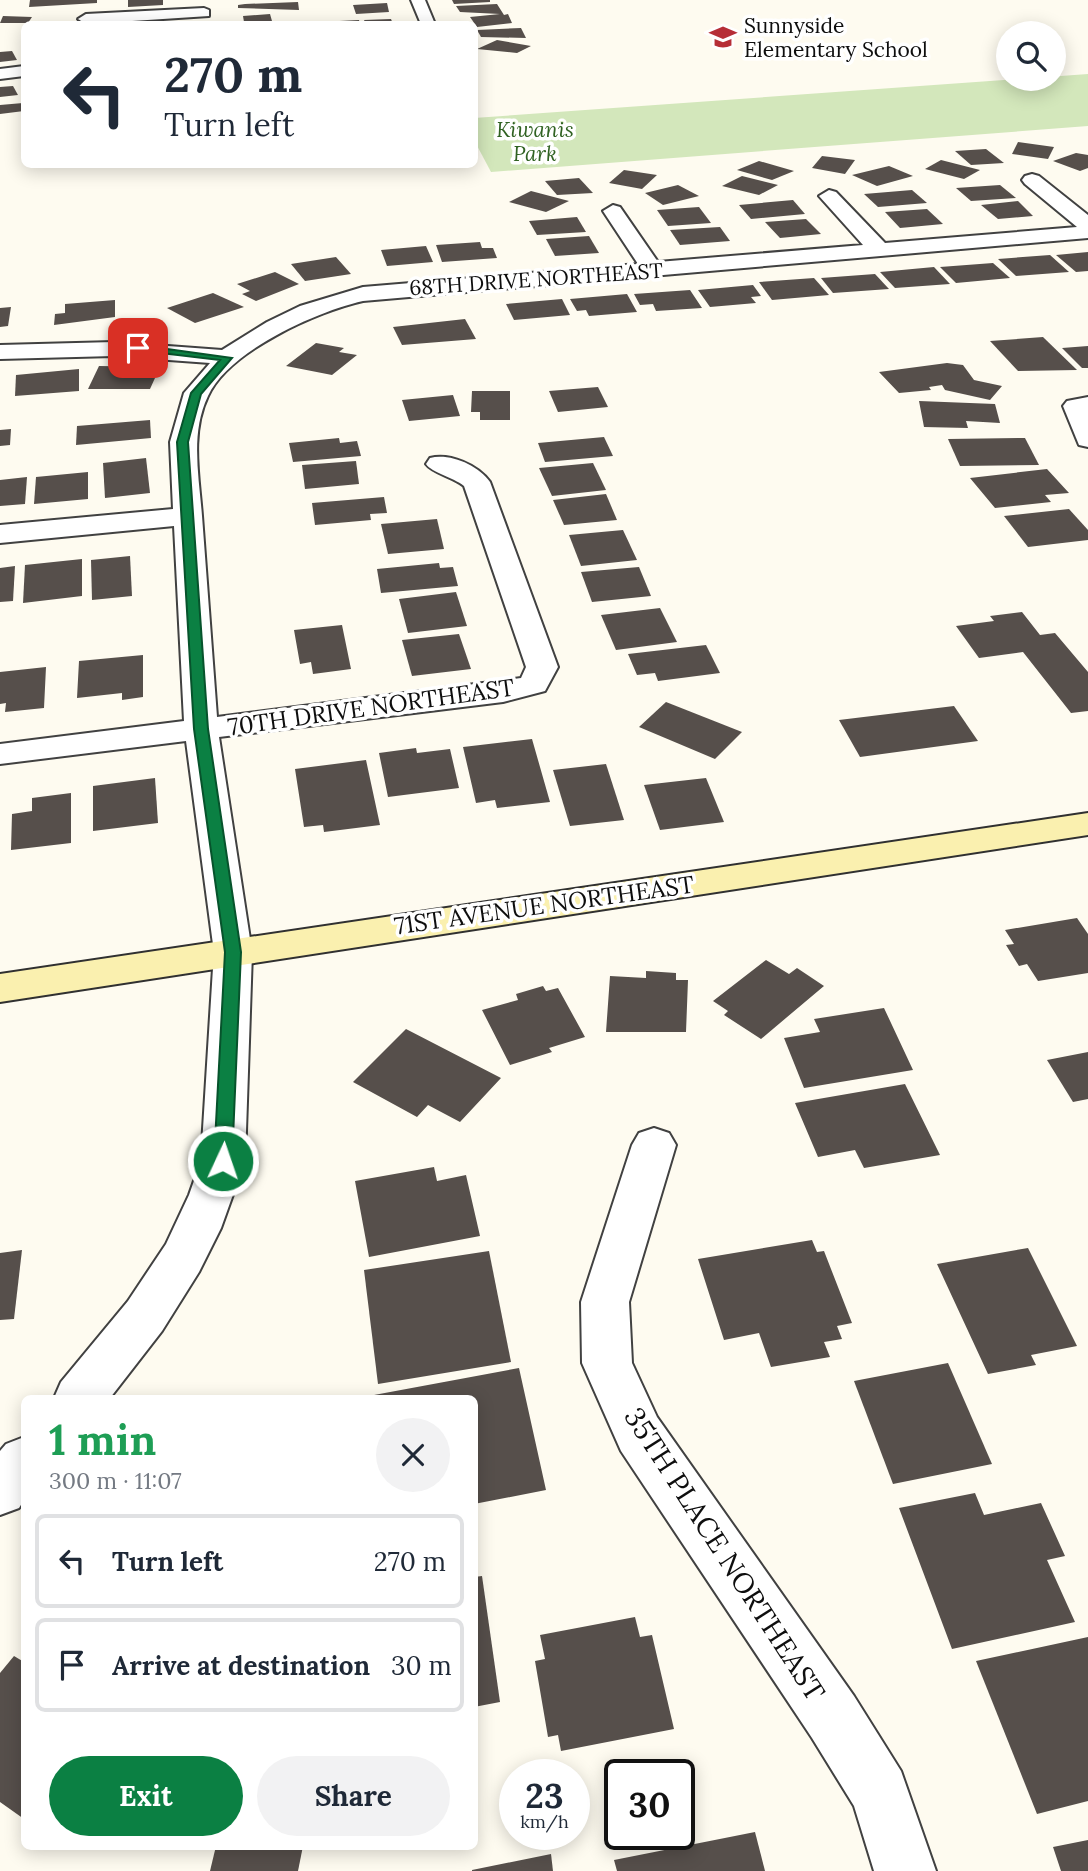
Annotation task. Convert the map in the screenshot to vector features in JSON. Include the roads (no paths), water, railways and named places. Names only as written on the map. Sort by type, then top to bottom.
[{"type":"street","points":[[418,0],[427,21]]},
{"type":"street","points":[[86,19],[204,13]]},
{"type":"street","points":[[0,74],[21,71]]},
{"type":"street","points":[[1032,180],[1088,225]]},
{"type":"street","points":[[829,196],[880,250]]},
{"type":"street","points":[[614,211],[653,271]]},
{"type":"street","name":"68TH DRIVE NORTHEAST","points":[[82,1395],[126,1344],[192,1245],[214,1194],[223,1161],[233,952],[201,729],[183,442],[196,393],[228,358],[266,330],[310,308],[340,298],[396,289],[653,271],[1088,232]]},
{"type":"street","points":[[0,352],[112,347],[164,349],[228,358]]},
{"type":"street","points":[[1088,405],[1076,406],[1088,439]]},
{"type":"street","name":"70TH DRIVE NORTHEAST","points":[[0,754],[503,692],[534,684],[542,667],[476,482],[460,470],[439,464]]},
{"type":"street","points":[[0,534],[188,516]]},
{"type":"street","name":"71ST AVENUE NORTHEAST","points":[[0,988],[1088,824]]},
{"type":"street","name":"35TH PLACE NORTHEAST","points":[[654,1145],[605,1302],[607,1363],[639,1434],[833,1717],[880,1792],[905,1871]]},
{"type":"street","points":[[0,1489],[21,1464]]},
{"type":"place","name":"Sunnyside Elementary School","points":[[723,37]]},
{"type":"park label","name":"Kiwanis Park","points":[[535,141]]}]
